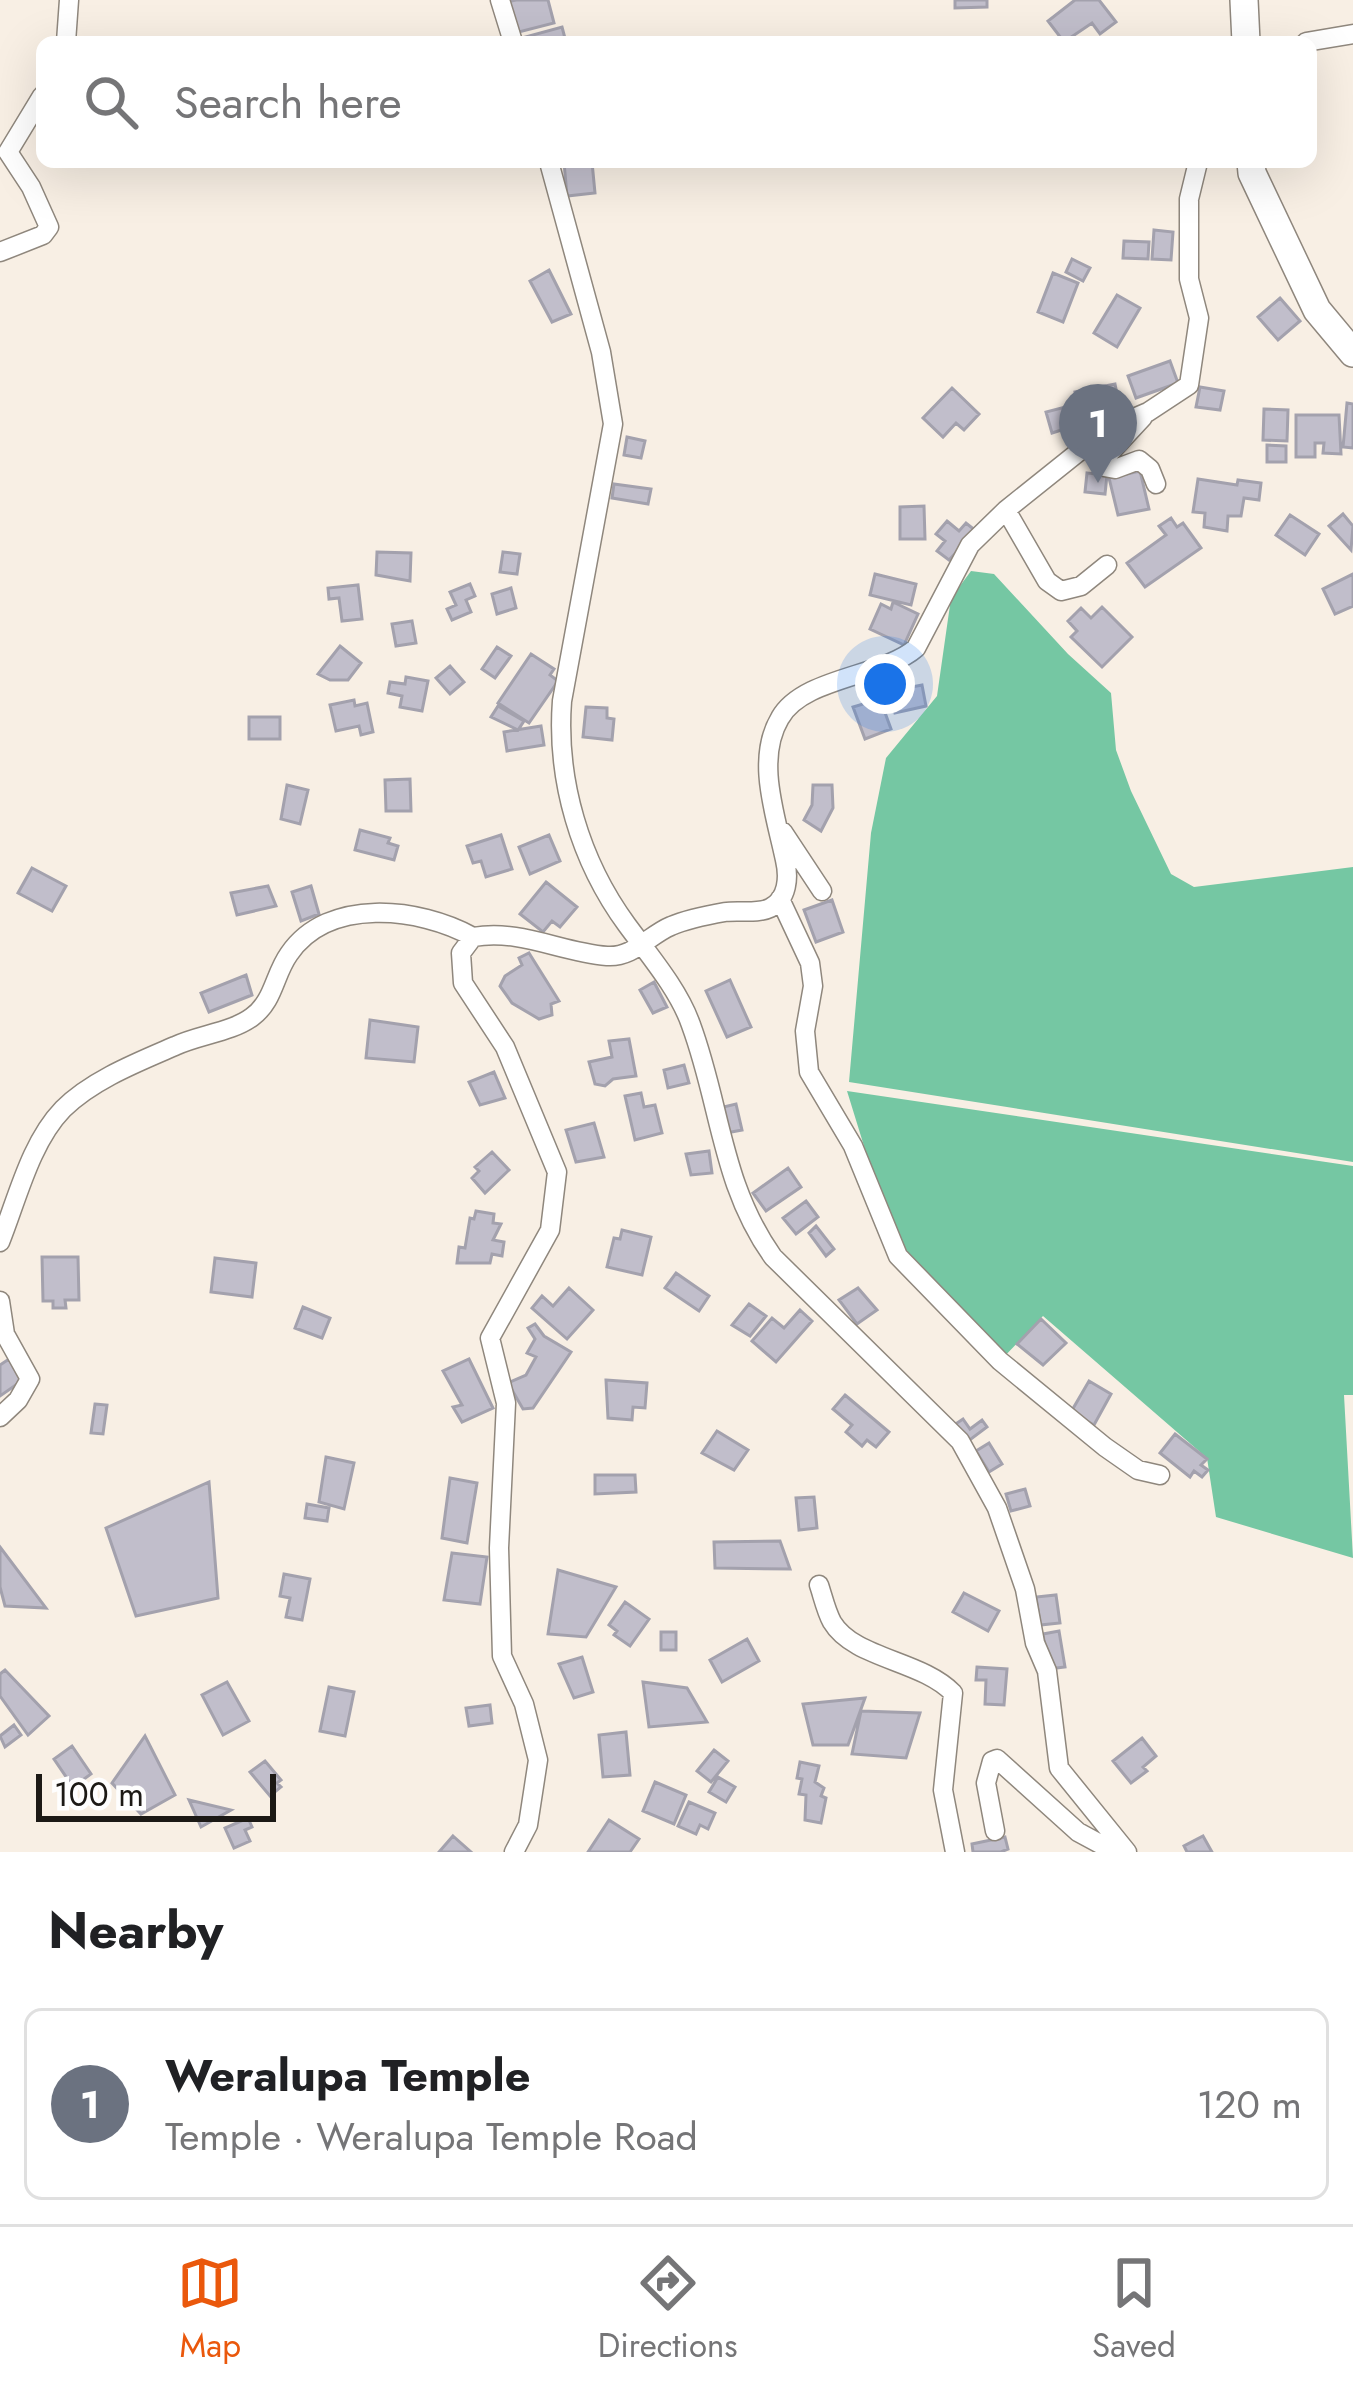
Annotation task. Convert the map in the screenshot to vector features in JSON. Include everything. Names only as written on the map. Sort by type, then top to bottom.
[{"type":"street","points":[[66,36],[69,0]]},
{"type":"street","points":[[500,0],[511,36]]},
{"type":"street","points":[[1244,0],[1246,36]]},
{"type":"street","points":[[1317,40],[1353,34]]},
{"type":"street","points":[[0,252],[43,235],[49,227],[8,152],[36,106]]},
{"type":"street","points":[[551,168],[602,352],[613,424],[562,701],[559,744],[577,833],[624,921],[691,1022],[748,1223],[772,1257],[960,1441],[998,1508],[1047,1671],[1058,1768],[1123,1847]]},
{"type":"street","points":[[0,1242],[38,1148],[63,1109],[119,1071],[189,1039],[248,1020],[267,1004],[286,957],[307,932],[356,912],[444,921],[473,937],[501,932],[607,956],[627,955],[671,926],[723,913],[769,909],[780,899],[789,879],[766,766],[779,718],[795,701],[870,668],[901,661],[916,648],[970,544],[1106,430],[1148,412],[1189,385],[1199,318],[1189,279],[1189,199],[1197,168]]},
{"type":"street","points":[[1254,168],[1317,310],[1353,353]]},
{"type":"street","points":[[1148,412],[1103,460],[1104,467],[1114,469],[1139,460],[1150,469],[1156,484]]},
{"type":"street","points":[[1006,510],[1047,581],[1061,591],[1082,586],[1107,565]]},
{"type":"street","points":[[777,824],[822,891]]},
{"type":"street","points":[[780,899],[810,963],[813,986],[805,1031],[809,1072],[853,1146],[898,1256],[1000,1361],[1105,1447],[1138,1470],[1160,1474]]},
{"type":"street","points":[[473,937],[461,953],[463,983],[505,1047],[557,1172],[550,1230],[490,1338],[506,1403],[499,1548],[502,1656],[524,1704],[538,1760],[528,1825],[514,1852]]},
{"type":"street","points":[[0,1301],[5,1334],[30,1379],[0,1417]]},
{"type":"street","points":[[819,1586],[832,1623],[853,1643],[937,1677],[953,1693],[943,1790],[955,1852]]},
{"type":"street","points":[[995,1831],[986,1784],[992,1761],[997,1759],[1078,1832],[1102,1845],[1123,1847]]},
{"type":"green space","points":[[971,571],[994,574],[1111,693],[1116,750],[1171,874],[1194,887],[1353,867],[1353,1162],[849,1082],[871,833],[886,758],[937,696],[951,598]]},
{"type":"green space","points":[[847,1091],[1353,1166],[1353,1395],[1344,1395],[1353,1558],[1216,1517],[1207,1458],[1043,1316],[1000,1361],[898,1256]]},
{"type":"building","points":[[548,0],[554,23],[515,33],[507,2]]},
{"type":"building","points":[[955,0],[987,0],[987,7],[955,8]]},
{"type":"building","points":[[1075,0],[1099,0],[1116,22],[1100,34],[1092,23],[1073,36],[1059,36],[1048,21]]},
{"type":"building","points":[[562,27],[564,36],[529,36]]},
{"type":"building","points":[[565,168],[593,168],[595,193],[567,196]]},
{"type":"building","points":[[1154,230],[1173,232],[1171,260],[1152,259]]},
{"type":"building","points":[[1124,241],[1149,242],[1148,259],[1123,258]]},
{"type":"building","points":[[1072,259],[1090,268],[1083,281],[1066,272]]},
{"type":"building","points":[[549,270],[571,314],[552,322],[530,281]]},
{"type":"building","points":[[1053,273],[1078,283],[1063,322],[1038,312]]},
{"type":"building","points":[[1117,295],[1140,308],[1117,347],[1094,333]]},
{"type":"building","points":[[1280,298],[1300,321],[1278,340],[1258,317]]},
{"type":"building","points":[[1170,361],[1178,383],[1136,398],[1128,376]]},
{"type":"building","points":[[1115,384],[1120,409],[1081,418],[1075,392]]},
{"type":"building","points":[[1200,387],[1224,391],[1220,410],[1196,407]]},
{"type":"building","points":[[952,388],[979,414],[964,430],[956,423],[943,437],[923,418]]},
{"type":"building","points":[[1347,403],[1353,404],[1353,448],[1343,447]]},
{"type":"building","points":[[1069,406],[1074,426],[1052,433],[1046,412]]},
{"type":"building","points":[[1264,409],[1288,410],[1287,441],[1263,440]]},
{"type":"building","points":[[1296,415],[1339,415],[1341,454],[1323,453],[1324,443],[1315,443],[1315,457],[1296,457]]},
{"type":"building","points":[[627,437],[645,441],[641,458],[624,455]]},
{"type":"building","points":[[1267,445],[1286,446],[1286,462],[1267,462]]},
{"type":"building","points":[[1140,471],[1149,509],[1118,515],[1109,478]]},
{"type":"building","points":[[1087,473],[1107,475],[1105,494],[1085,492]]},
{"type":"building","points":[[1198,479],[1261,483],[1259,500],[1244,498],[1241,516],[1228,516],[1227,531],[1204,527],[1205,513],[1193,512]]},
{"type":"building","points":[[614,484],[651,489],[648,504],[612,498]]},
{"type":"building","points":[[924,506],[925,539],[900,539],[900,507]]},
{"type":"building","points":[[1343,514],[1353,526],[1351,550],[1329,526]]},
{"type":"building","points":[[1290,515],[1319,534],[1305,555],[1276,535]]},
{"type":"building","points":[[1171,518],[1177,527],[1183,523],[1201,548],[1145,587],[1127,563],[1166,535],[1159,526]]},
{"type":"building","points":[[947,521],[959,531],[966,523],[976,531],[949,560],[937,551],[945,541],[936,534]]},
{"type":"building","points":[[377,552],[411,553],[410,581],[376,575]]},
{"type":"building","points":[[503,552],[520,554],[517,574],[500,572]]},
{"type":"building","points":[[875,574],[916,584],[911,605],[870,595]]},
{"type":"building","points":[[1353,574],[1353,606],[1335,614],[1323,589]]},
{"type":"building","points":[[470,584],[475,596],[466,600],[471,612],[452,620],[447,609],[456,605],[450,592]]},
{"type":"building","points":[[358,585],[362,619],[342,621],[339,598],[329,599],[328,588]]},
{"type":"building","points":[[511,588],[516,608],[497,614],[492,594]]},
{"type":"building","points":[[893,602],[918,614],[904,645],[870,629],[881,604],[891,609]]},
{"type":"building","points":[[1102,607],[1132,637],[1102,667],[1071,637],[1077,631],[1068,621],[1081,608],[1091,618]]},
{"type":"building","points":[[412,621],[416,643],[396,646],[392,624]]},
{"type":"building","points":[[340,646],[361,663],[348,680],[318,674]]},
{"type":"building","points":[[497,647],[511,656],[495,678],[482,669]]},
{"type":"building","points":[[531,654],[554,669],[550,675],[558,681],[529,723],[498,703]]},
{"type":"building","points":[[450,666],[464,682],[450,694],[436,678]]},
{"type":"building","points":[[406,677],[428,681],[422,711],[400,707],[402,696],[388,693],[390,682],[405,684]]},
{"type":"building","points":[[922,685],[926,706],[895,713],[891,691]]},
{"type":"building","points":[[880,699],[891,729],[865,739],[853,707]]},
{"type":"building","points":[[354,700],[355,706],[367,703],[373,732],[361,735],[359,726],[336,731],[330,705]]},
{"type":"building","points":[[498,706],[524,721],[518,730],[491,717]]},
{"type":"building","points":[[586,707],[607,708],[607,718],[614,719],[612,740],[583,737]]},
{"type":"building","points":[[249,717],[280,717],[280,739],[249,739]]},
{"type":"building","points":[[541,726],[544,745],[507,751],[504,732]]},
{"type":"building","points":[[410,779],[411,811],[386,811],[385,780]]},
{"type":"building","points":[[287,785],[308,790],[300,824],[281,819]]},
{"type":"building","points":[[813,785],[832,785],[833,808],[821,831],[804,820],[812,805]]},
{"type":"building","points":[[360,830],[390,838],[388,843],[398,846],[394,860],[355,850]]},
{"type":"building","points":[[501,835],[512,869],[486,877],[481,861],[473,863],[467,846]]},
{"type":"building","points":[[549,835],[560,861],[530,874],[519,847]]},
{"type":"building","points":[[32,868],[66,886],[52,911],[18,893]]},
{"type":"building","points":[[546,882],[577,907],[560,927],[552,921],[543,932],[520,914]]},
{"type":"building","points":[[268,886],[276,906],[237,915],[231,893]]},
{"type":"building","points":[[311,886],[319,914],[301,921],[292,892]]},
{"type":"building","points":[[832,900],[843,932],[816,942],[804,910]]},
{"type":"building","points":[[529,953],[559,1001],[551,1004],[552,1015],[539,1019],[512,1003],[500,986],[505,976],[522,965],[519,958]]},
{"type":"building","points":[[246,975],[252,995],[209,1012],[201,993]]},
{"type":"building","points":[[730,980],[751,1027],[727,1037],[706,991]]},
{"type":"building","points":[[654,982],[667,1007],[653,1013],[640,990]]},
{"type":"building","points":[[370,1020],[418,1027],[414,1062],[366,1058]]},
{"type":"building","points":[[629,1039],[636,1076],[613,1079],[605,1086],[595,1084],[589,1062],[612,1057],[609,1041]]},
{"type":"building","points":[[684,1065],[689,1083],[668,1088],[664,1070]]},
{"type":"building","points":[[494,1072],[505,1098],[480,1105],[469,1082]]},
{"type":"building","points":[[641,1093],[644,1107],[655,1105],[662,1133],[635,1140],[625,1096]]},
{"type":"building","points":[[736,1104],[742,1130],[726,1133],[719,1108]]},
{"type":"building","points":[[594,1123],[604,1157],[576,1162],[566,1130]]},
{"type":"building","points":[[709,1151],[712,1173],[691,1175],[686,1154]]},
{"type":"building","points":[[492,1152],[509,1170],[485,1193],[472,1178],[479,1171],[475,1167]]},
{"type":"building","points":[[788,1168],[801,1187],[766,1211],[753,1193]]},
{"type":"building","points":[[806,1201],[818,1217],[796,1234],[783,1218]]},
{"type":"building","points":[[476,1211],[494,1214],[493,1223],[501,1224],[493,1240],[504,1242],[502,1256],[492,1254],[490,1263],[457,1263],[459,1247],[465,1248],[470,1218],[474,1219]]},
{"type":"building","points":[[816,1226],[834,1249],[826,1256],[809,1233]]},
{"type":"building","points":[[622,1230],[651,1237],[642,1275],[607,1267],[614,1238],[620,1239]]},
{"type":"building","points":[[42,1257],[78,1257],[79,1300],[65,1300],[66,1308],[53,1308],[53,1301],[43,1301]]},
{"type":"building","points":[[215,1258],[256,1263],[252,1297],[211,1292]]},
{"type":"building","points":[[676,1273],[709,1296],[699,1311],[665,1288]]},
{"type":"building","points":[[569,1288],[593,1310],[567,1339],[532,1308],[542,1296],[553,1306]]},
{"type":"building","points":[[858,1288],[877,1310],[857,1324],[839,1300]]},
{"type":"building","points":[[749,1304],[766,1316],[750,1336],[732,1325]]},
{"type":"building","points":[[303,1307],[330,1318],[322,1338],[295,1328]]},
{"type":"building","points":[[800,1310],[812,1321],[776,1362],[752,1341],[772,1318],[784,1328]]},
{"type":"building","points":[[1041,1319],[1066,1343],[1043,1365],[1017,1344]]},
{"type":"building","points":[[535,1324],[544,1336],[571,1352],[533,1408],[523,1409],[508,1383],[526,1375],[536,1357],[527,1353],[535,1339],[528,1328]]},
{"type":"building","points":[[9,1359],[23,1380],[0,1396],[0,1365]]},
{"type":"building","points":[[469,1359],[493,1408],[462,1422],[453,1407],[462,1405],[443,1371]]},
{"type":"building","points":[[606,1380],[647,1383],[645,1408],[633,1407],[632,1420],[608,1418]]},
{"type":"building","points":[[1089,1381],[1111,1394],[1094,1425],[1071,1412]]},
{"type":"building","points":[[845,1395],[889,1432],[876,1447],[867,1440],[862,1446],[846,1432],[852,1425],[833,1409]]},
{"type":"building","points":[[95,1404],[107,1405],[103,1434],[91,1433]]},
{"type":"building","points":[[963,1419],[970,1429],[982,1420],[987,1427],[967,1442],[954,1425]]},
{"type":"building","points":[[717,1431],[748,1450],[734,1470],[702,1453]]},
{"type":"building","points":[[1175,1434],[1207,1459],[1201,1465],[1208,1470],[1202,1477],[1194,1471],[1190,1477],[1160,1453]]},
{"type":"building","points":[[989,1443],[1002,1464],[989,1472],[976,1451]]},
{"type":"building","points":[[326,1457],[354,1463],[344,1509],[319,1502]]},
{"type":"building","points":[[595,1475],[635,1475],[636,1492],[595,1494]]},
{"type":"building","points":[[450,1478],[477,1483],[467,1543],[442,1538]]},
{"type":"building","points":[[209,1482],[218,1598],[136,1616],[106,1528]]},
{"type":"building","points":[[1025,1489],[1030,1506],[1011,1511],[1006,1494]]},
{"type":"building","points":[[814,1497],[817,1528],[799,1530],[796,1498]]},
{"type":"building","points":[[307,1504],[329,1508],[327,1521],[305,1518]]},
{"type":"building","points":[[780,1541],[790,1569],[715,1568],[714,1542]]},
{"type":"building","points":[[0,1547],[46,1608],[5,1606]]},
{"type":"building","points":[[452,1553],[487,1557],[480,1604],[444,1600]]},
{"type":"building","points":[[558,1570],[616,1587],[586,1637],[548,1634]]},
{"type":"building","points":[[284,1574],[310,1579],[302,1620],[286,1617],[290,1598],[280,1596]]},
{"type":"building","points":[[964,1593],[999,1611],[988,1631],[953,1612]]},
{"type":"building","points":[[1056,1595],[1060,1623],[1040,1625],[1036,1597]]},
{"type":"building","points":[[625,1602],[649,1619],[630,1646],[609,1625]]},
{"type":"building","points":[[1059,1631],[1065,1667],[1048,1669],[1043,1634]]},
{"type":"building","points":[[661,1632],[676,1632],[676,1650],[661,1650]]},
{"type":"building","points":[[747,1639],[759,1661],[722,1682],[710,1660]]},
{"type":"building","points":[[582,1657],[593,1692],[574,1698],[559,1664]]},
{"type":"building","points":[[977,1667],[1007,1669],[1004,1705],[985,1704],[986,1680],[976,1680]]},
{"type":"building","points":[[5,1670],[49,1716],[28,1735],[0,1696],[0,1674]]},
{"type":"building","points":[[227,1682],[249,1721],[223,1735],[202,1695]]},
{"type":"building","points":[[643,1682],[687,1688],[707,1722],[649,1727]]},
{"type":"building","points":[[329,1687],[354,1692],[345,1736],[320,1731]]},
{"type":"building","points":[[865,1698],[848,1745],[813,1745],[803,1704]]},
{"type":"building","points":[[490,1705],[492,1723],[469,1726],[466,1708]]},
{"type":"building","points":[[861,1711],[920,1713],[906,1758],[852,1754]]},
{"type":"building","points":[[14,1725],[21,1735],[5,1747],[0,1736]]},
{"type":"building","points":[[626,1732],[630,1775],[603,1777],[599,1735]]},
{"type":"building","points":[[145,1736],[175,1795],[141,1814],[112,1783]]},
{"type":"building","points":[[1142,1738],[1156,1756],[1131,1783],[1113,1761]]},
{"type":"building","points":[[72,1746],[91,1774],[73,1787],[54,1759]]},
{"type":"building","points":[[714,1750],[728,1761],[711,1782],[697,1771]]},
{"type":"building","points":[[265,1761],[281,1780],[277,1783],[281,1787],[270,1796],[250,1772]]},
{"type":"building","points":[[800,1762],[819,1766],[815,1782],[824,1788],[821,1796],[826,1798],[821,1823],[805,1820],[806,1795],[799,1794],[802,1779],[797,1778]]},
{"type":"building","points":[[718,1777],[735,1787],[726,1802],[709,1792]]},
{"type":"building","points":[[655,1782],[686,1795],[674,1824],[643,1811]]},
{"type":"building","points":[[189,1800],[231,1810],[201,1827]]},
{"type":"building","points":[[689,1802],[715,1813],[708,1829],[700,1825],[696,1834],[678,1826]]},
{"type":"building","points":[[248,1818],[252,1827],[245,1830],[250,1841],[234,1848],[225,1828]]},
{"type":"building","points":[[609,1820],[639,1839],[630,1852],[588,1852]]},
{"type":"building","points":[[453,1836],[471,1852],[439,1852]]},
{"type":"building","points":[[1203,1836],[1212,1852],[1187,1852],[1184,1846]]},
{"type":"building","points":[[1005,1837],[1008,1849],[973,1852],[972,1844]]},
{"type":"place","name":"Weralupa Temple","points":[[1098,483]]}]
